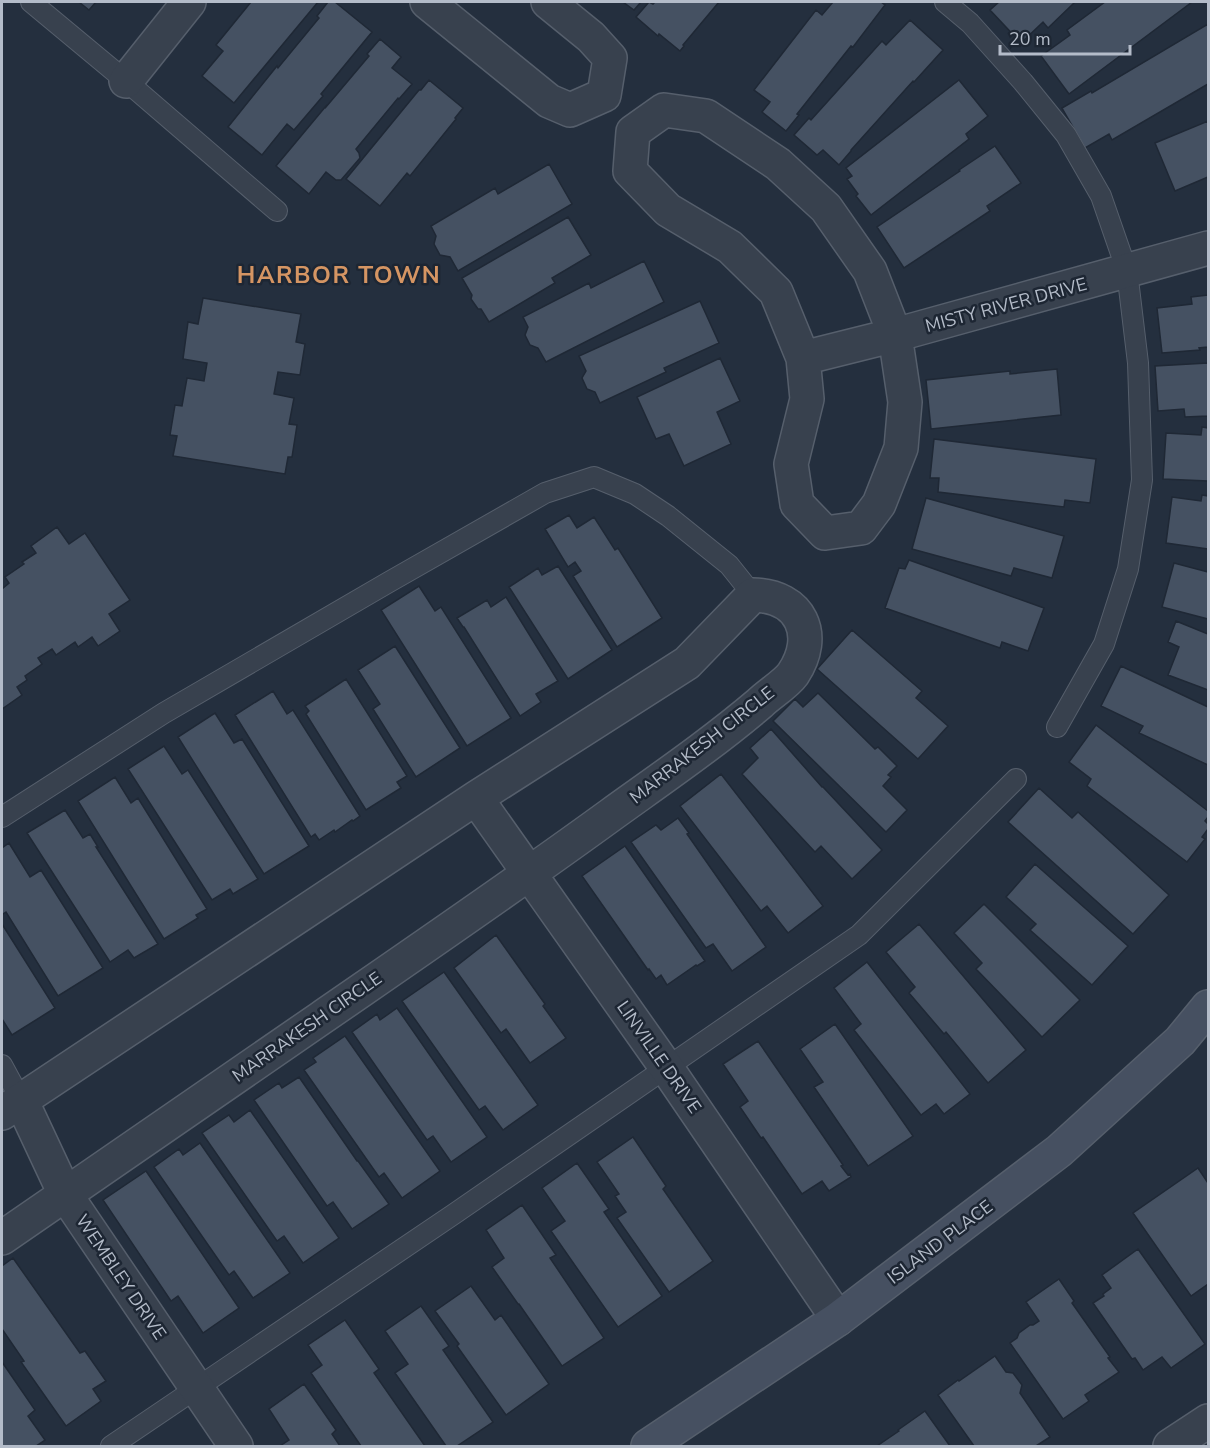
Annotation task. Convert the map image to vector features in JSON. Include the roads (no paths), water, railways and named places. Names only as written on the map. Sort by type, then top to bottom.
[{"type":"street","points":[[126,81],[189,2]]},
{"type":"street","points":[[427,2],[549,101],[570,110],[604,95],[610,58],[591,37],[548,2]]},
{"type":"street","points":[[664,110],[706,116],[778,164],[826,208],[870,271],[896,335],[905,402],[901,448],[879,504],[861,528],[825,533],[797,504],[791,464],[807,399],[803,358],[776,292],[730,247],[668,210],[630,171],[633,132],[664,110]]},
{"type":"street","name":"MISTY RIVER DRIVE","points":[[803,358],[896,335],[1209,248]]},
{"type":"street","points":[[11,1107],[476,798],[687,663],[753,595]]},
{"type":"street","name":"MARRAKESH CIRCLE","points":[[2,1238],[529,874],[724,733],[792,675],[806,646],[801,620],[792,608],[779,599],[753,595]]},
{"type":"street","name":"LINVILLE DRIVE","points":[[476,798],[666,1067],[838,1319]]},
{"type":"street","name":"ISLAND PLACE","points":[[648,1446],[838,1319],[1059,1151],[1180,1041],[1209,1006]]},
{"type":"street","name":"WEMBLEY DRIVE","points":[[11,1107],[65,1194],[236,1446]]},
{"type":"street","points":[[1170,1446],[1209,1420]]},
{"type":"lane","points":[[31,2],[277,211]]},
{"type":"lane","points":[[945,2],[970,23],[1023,82],[1066,135],[1101,196],[1127,271],[1138,363],[1142,480],[1128,570],[1104,645],[1057,727]]},
{"type":"lane","points":[[2,817],[164,713],[389,582],[545,493],[594,477],[635,494],[668,516],[729,565],[753,595]]},
{"type":"lane","points":[[111,1446],[454,1214],[859,935],[1017,779]]},
{"type":"lane","points":[[2,1065],[11,1107]]},
{"type":"district","name":"HARBOR TOWN","points":[[339,275]]}]
